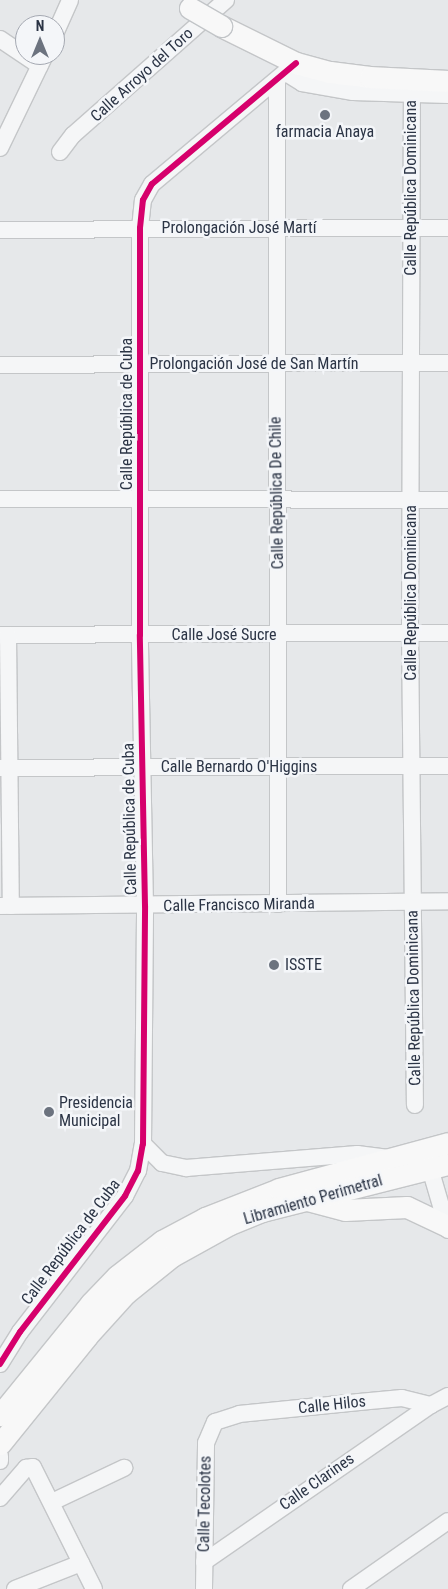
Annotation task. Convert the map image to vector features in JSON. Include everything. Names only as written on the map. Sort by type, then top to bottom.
[{"type":"main road","points":[[184,4],[221,26],[286,73],[346,74],[412,88],[448,81]]},
{"type":"main road","name":"Libramiento Perimetral","points":[[0,1444],[87,1336],[151,1271],[230,1224],[304,1199],[434,1160],[448,1143]]},
{"type":"main road","name":"Libramiento Perimetral","points":[[0,1415],[91,1303],[124,1270],[162,1241],[240,1202],[390,1159],[434,1160]]},
{"type":"main road","points":[[304,1199],[345,1210],[407,1207],[447,1225]]},
{"type":"street","points":[[63,15],[70,0]]},
{"type":"street","name":"Calle Arroyo del Toro","points":[[60,152],[73,136],[226,0]]},
{"type":"street","points":[[0,39],[15,47]]},
{"type":"street","points":[[0,148],[41,65]]},
{"type":"street","name":"Calle República de Cuba","points":[[0,1364],[20,1332],[125,1196],[138,1171],[143,1144],[145,906],[144,767],[140,635],[140,228],[143,200],[152,184],[286,73]]},
{"type":"street","name":"Calle República De Chile","points":[[278,904],[276,228],[286,73]]},
{"type":"street","points":[[412,88],[448,95]]},
{"type":"street","name":"Calle República Dominicana","points":[[412,88],[410,226],[412,501],[410,633],[416,1105]]},
{"type":"street","name":"Prolongación José Martí","points":[[0,230],[410,226],[448,228]]},
{"type":"street","name":"Prolongación José de San Martín","points":[[0,366],[448,363]]},
{"type":"street","points":[[0,499],[277,498],[448,500]]},
{"type":"street","name":"Calle José Sucre","points":[[4,635],[278,636],[448,634]]},
{"type":"street","points":[[4,635],[6,906]]},
{"type":"street","name":"Calle Bernardo O'Higgins","points":[[4,768],[448,766]]},
{"type":"street","name":"Calle Francisco Miranda","points":[[6,906],[145,906],[448,901]]},
{"type":"street","points":[[143,1144],[162,1163],[186,1168],[357,1154],[390,1159]]},
{"type":"street","points":[[434,1160],[447,1225]]},
{"type":"street","points":[[431,1405],[448,1396]]},
{"type":"street","name":"Calle Hilos","points":[[215,1422],[239,1414],[402,1398],[431,1405]]},
{"type":"street","name":"Calle Clarines","points":[[204,1562],[431,1405]]},
{"type":"street","name":"Calle Tecolotes","points":[[204,1589],[206,1443],[215,1422]]},
{"type":"street","points":[[0,1456],[0,1461]]},
{"type":"street","points":[[0,1498],[31,1466],[52,1502],[94,1589]]},
{"type":"street","points":[[52,1502],[124,1468]]},
{"type":"street","points":[[351,1589],[448,1521]]},
{"type":"street","points":[[15,1589],[81,1563]]},
{"type":"cycle path","points":[[0,1364],[20,1332],[125,1196],[138,1171],[143,1144],[145,906],[140,635],[140,228],[143,200],[152,184],[296,63]]},
{"type":"place","name":"farmacia Anaya","points":[[325,115]]},
{"type":"place","name":"ISSTE","points":[[274,965]]},
{"type":"place","name":"Presidencia Municipal","points":[[49,1112]]}]
